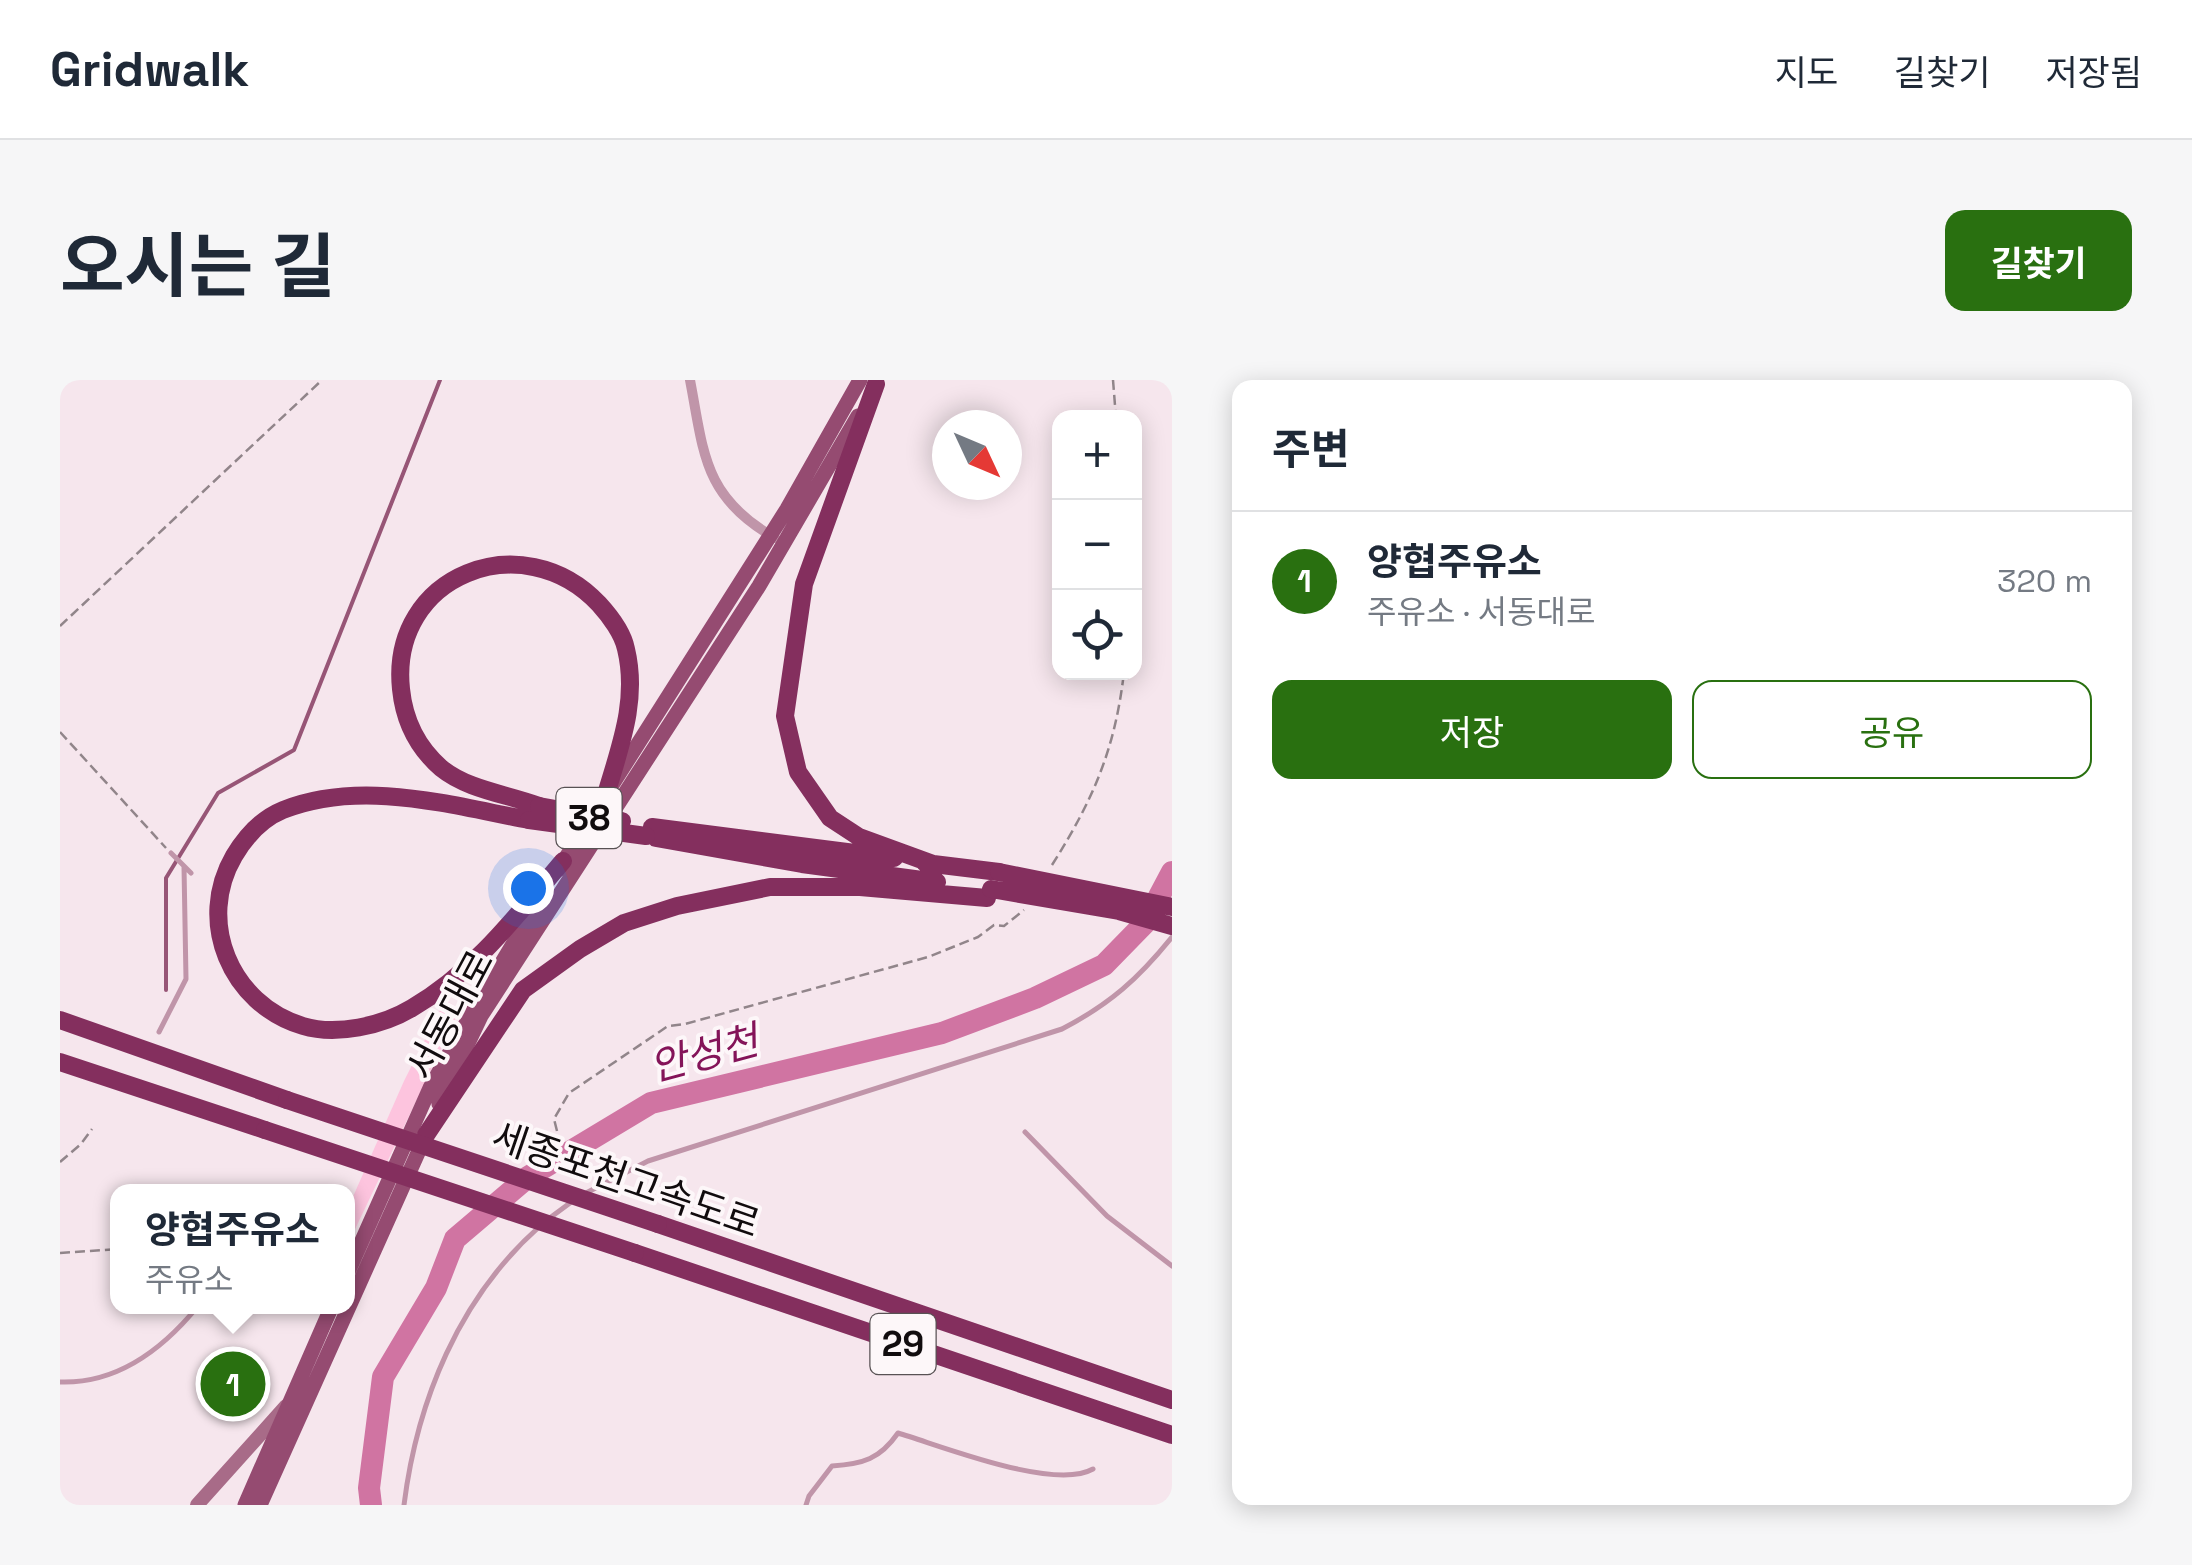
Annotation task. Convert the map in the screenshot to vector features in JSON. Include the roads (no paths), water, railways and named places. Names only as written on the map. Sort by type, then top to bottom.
[{"type":"highway","points":[[871,381],[804,584],[785,716],[798,772],[830,818],[858,837],[992,887],[1119,911],[1172,926]]},
{"type":"highway","points":[[534,813],[441,768],[418,743],[403,712],[398,668],[406,635],[425,603],[446,583],[479,568],[519,563],[554,572],[584,589],[607,613],[626,645],[629,719],[607,790]]},
{"type":"highway","points":[[563,861],[480,958],[411,1010],[357,1029],[305,1027],[276,1014],[245,991],[227,958],[215,917],[228,867],[247,834],[279,812],[322,798],[392,796],[649,832],[802,864],[1172,907]]},
{"type":"highway","points":[[649,832],[933,864]]},
{"type":"highway","points":[[426,1134],[522,990],[624,923],[678,906],[770,887],[992,887]]},
{"type":"highway","name":"세종포천고속도로","points":[[60,1020],[1172,1400]]},
{"type":"highway","name":"세종포천고속도로","points":[[60,1062],[1172,1435]]},
{"type":"main road","name":"서동대로","points":[[355,1293],[481,1016],[871,381]]},
{"type":"main road","name":"서동대로","points":[[355,1256],[430,1088],[474,1008],[607,790],[777,539]]},
{"type":"main road","points":[[245,1505],[328,1314]]},
{"type":"main road","name":"서동대로","points":[[260,1505],[345,1314]]},
{"type":"street","points":[[690,380],[708,470],[722,495],[752,523],[777,539]]},
{"type":"street","points":[[197,1505],[290,1402]]},
{"type":"lane","points":[[171,853],[190,873]]},
{"type":"lane","points":[[159,1032],[186,979],[182,865]]},
{"type":"lane","points":[[404,1505],[429,1399],[460,1323],[508,1258],[552,1215],[608,1180],[648,1162],[1062,1029],[1106,1006],[1142,973],[1172,937]]},
{"type":"lane","points":[[1025,1132],[1106,1216],[1172,1266]]},
{"type":"lane","points":[[60,1382],[114,1373],[148,1358],[190,1314]]},
{"type":"lane","points":[[806,1505],[815,1486],[832,1466],[864,1464],[886,1450],[898,1433],[1043,1475],[1069,1477],[1093,1469]]},
{"type":"waterway","points":[[166,990],[166,878],[218,793],[294,750],[440,380]]},
{"type":"waterway","name":"안성천","points":[[371,1505],[369,1488],[383,1377],[436,1288],[455,1239],[528,1177],[651,1103],[942,1033],[1035,998],[1104,965],[1145,923],[1172,872]]},
{"type":"place","name":"양협주유소","points":[[233,1384]]}]
